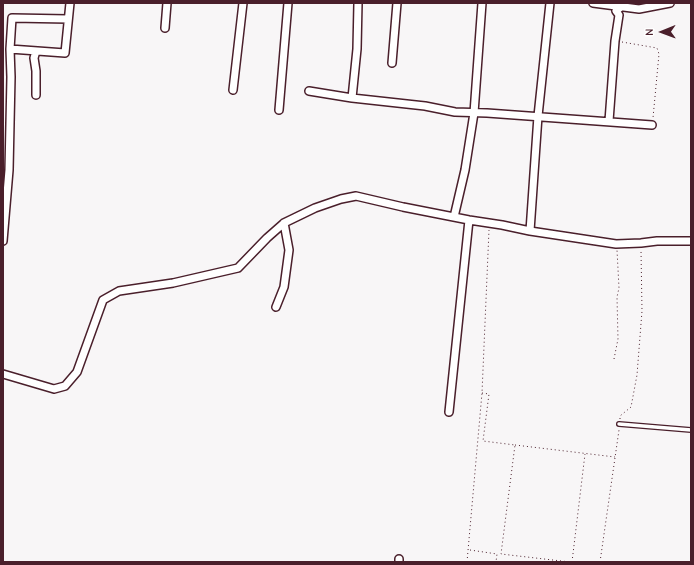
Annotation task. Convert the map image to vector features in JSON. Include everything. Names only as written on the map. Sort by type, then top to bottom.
[{"type":"street","points":[[10,49],[65,53],[70,3]]},
{"type":"street","points":[[165,28],[167,3]]},
{"type":"street","points":[[233,90],[243,3]]},
{"type":"street","points":[[279,110],[288,3]]},
{"type":"street","points":[[352,98],[357,49],[358,3]]},
{"type":"street","points":[[392,63],[397,3]]},
{"type":"street","points":[[454,217],[465,170],[474,113],[482,3]]},
{"type":"street","points":[[530,231],[538,116],[550,3]]},
{"type":"street","points":[[593,3],[621,5],[639,9],[670,3]]},
{"type":"street","points":[[609,121],[615,41],[619,15],[616,11],[621,5]]},
{"type":"street","points":[[3,241],[9,170],[11,77],[10,49],[12,18],[68,19]]},
{"type":"street","points":[[36,51],[34,58],[36,71],[36,95]]},
{"type":"street","points":[[308,91],[352,98],[425,106],[455,112],[538,116],[652,125]]},
{"type":"street","points":[[3,374],[54,389],[65,386],[77,372],[103,300],[119,291],[173,283],[238,268],[267,238],[284,224],[315,208],[341,199],[356,196],[489,224],[616,244],[657,241],[691,241]]},
{"type":"street","points":[[449,412],[469,220]]},
{"type":"street","points":[[276,307],[284,287],[289,250],[284,224]]},
{"type":"lane","points":[[619,424],[691,430]]},
{"type":"path","points":[[615,41],[657,48],[659,54],[652,125]]},
{"type":"path","points":[[468,562],[482,393],[489,224]]},
{"type":"path","points":[[600,562],[620,416],[631,407],[637,375],[642,311],[641,243]]},
{"type":"path","points":[[614,359],[618,339],[617,297],[619,288],[616,244]]},
{"type":"path","points":[[482,393],[489,394],[483,441],[615,457]]},
{"type":"path","points":[[501,554],[515,445]]},
{"type":"path","points":[[469,550],[571,562],[585,454]]},
{"type":"path","points":[[496,562],[497,554]]}]
